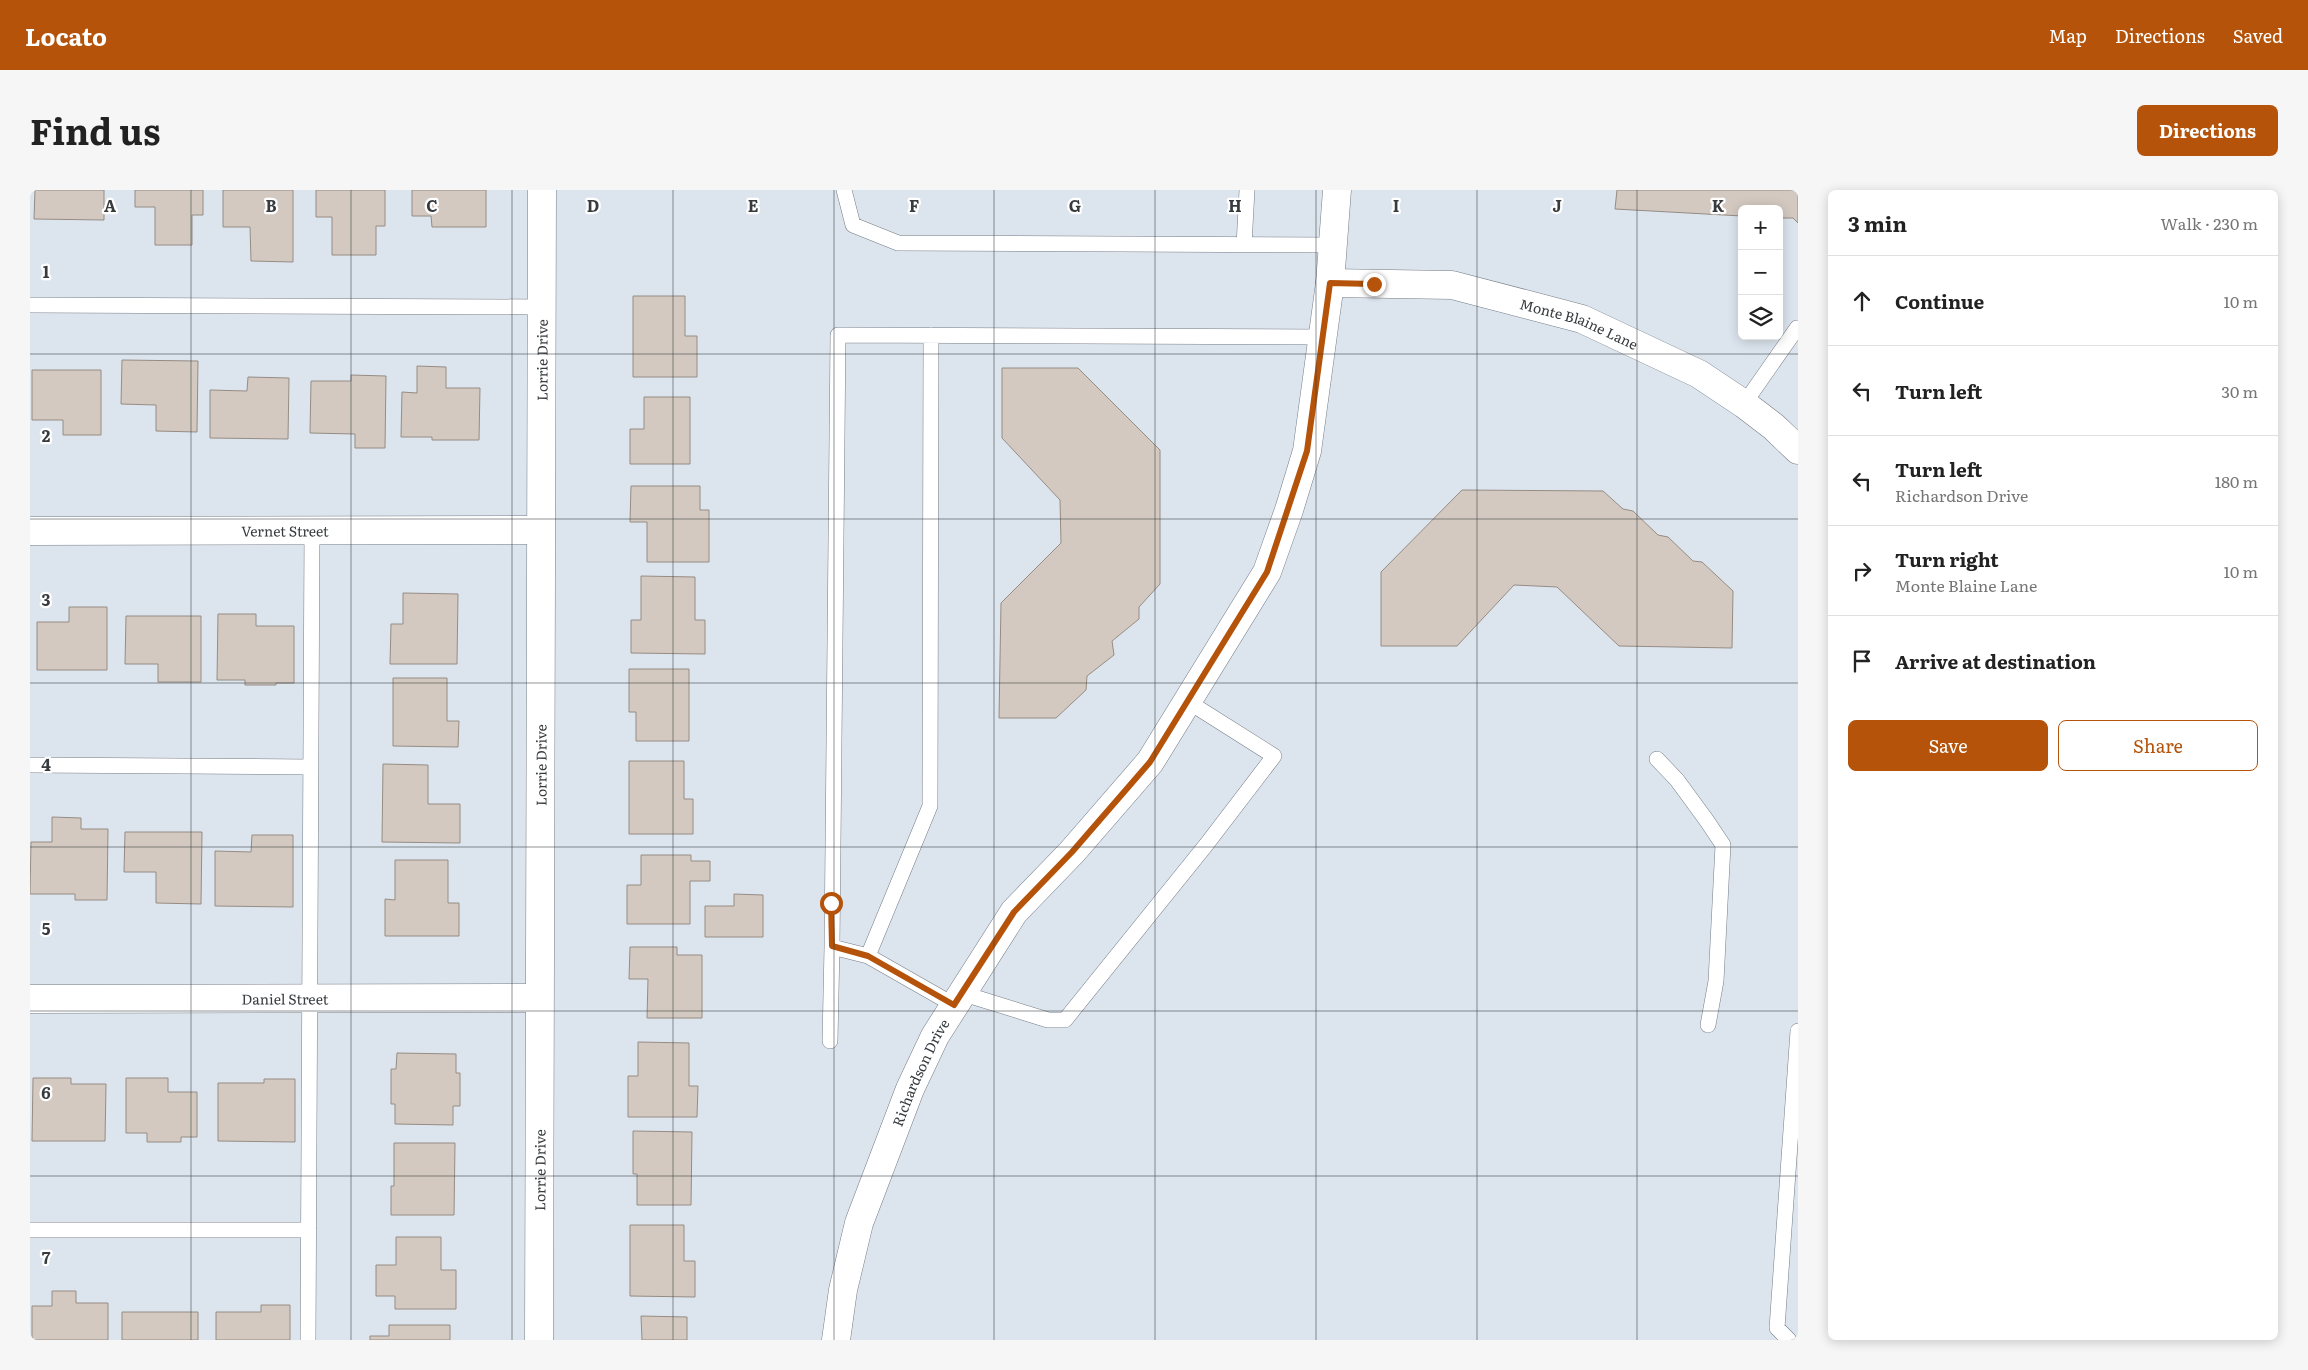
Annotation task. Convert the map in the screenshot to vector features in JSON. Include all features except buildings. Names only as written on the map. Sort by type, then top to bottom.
[{"type":"street","name":"Lorrie Drive","points":[[539,1340],[542,190]]},
{"type":"street","name":"Richardson Drive","points":[[836,1340],[843,1290],[859,1224],[910,1089],[935,1036],[1014,912],[1072,852],[1150,762],[1267,572],[1307,451],[1330,283],[1337,190]]},
{"type":"street","name":"Monte Blaine Lane","points":[[1330,283],[1452,285],[1582,319],[1698,374],[1744,404],[1774,427],[1798,450]]},
{"type":"street","name":"Vernet Street","points":[[30,531],[540,530]]},
{"type":"street","name":"Daniel Street","points":[[30,999],[539,998]]},
{"type":"lane","points":[[844,190],[853,225],[898,243],[1333,245]]},
{"type":"lane","points":[[1244,245],[1247,190]]},
{"type":"lane","points":[[30,305],[541,307]]},
{"type":"lane","points":[[1744,404],[1797,328]]},
{"type":"lane","points":[[830,1041],[838,334],[1323,337]]},
{"type":"lane","points":[[868,956],[930,806],[931,334]]},
{"type":"lane","points":[[308,1340],[312,531]]},
{"type":"lane","points":[[832,946],[868,956],[958,999],[1048,1020],[1065,1020],[1206,845],[1274,756],[1187,701]]},
{"type":"lane","points":[[1657,759],[1677,780],[1707,820],[1722,845],[1716,981],[1708,1025]]},
{"type":"lane","points":[[30,765],[310,767]]},
{"type":"lane","points":[[1788,1340],[1777,1328],[1798,1031]]},
{"type":"lane","points":[[30,1230],[309,1230]]},
{"type":"route","points":[[831,903],[832,946],[868,956],[954,1005],[972,974],[1014,912],[1072,852],[1150,762],[1267,572],[1307,451],[1330,283],[1374,284]]}]
